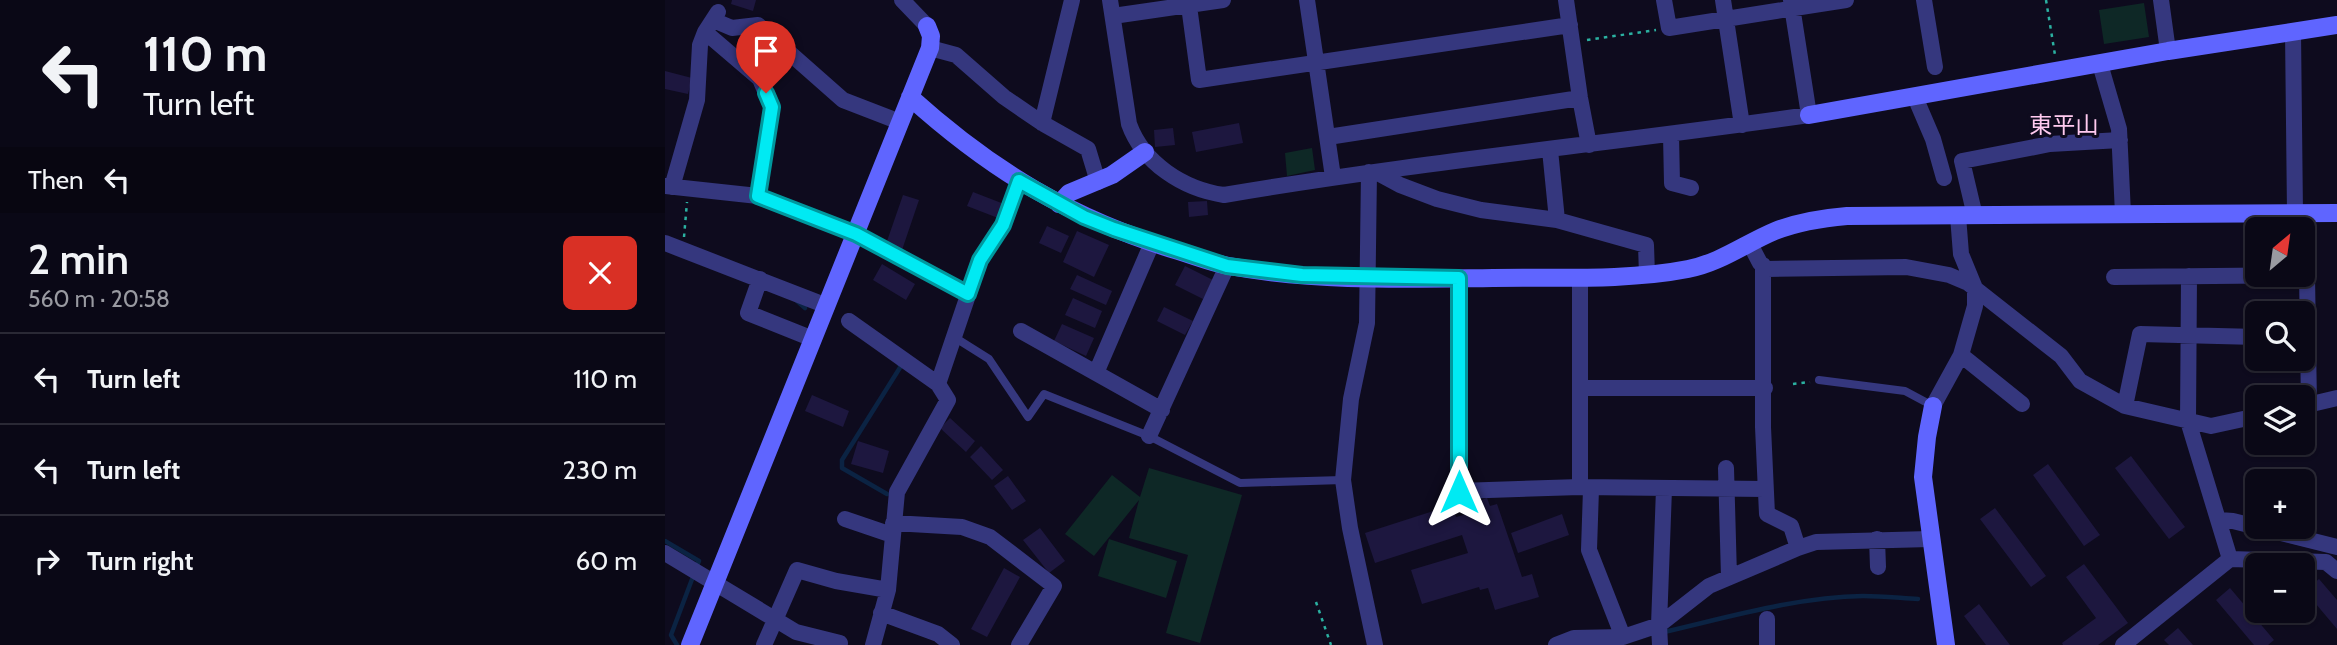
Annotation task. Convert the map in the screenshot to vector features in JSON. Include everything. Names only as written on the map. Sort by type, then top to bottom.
[{"type":"street","points":[[1042,123],[1072,0]]},
{"type":"street","points":[[1223,0],[1189,6],[1111,8],[1133,135],[1145,152],[1179,181],[1224,195],[1417,164],[1671,135],[1809,115],[2168,51],[2337,25]]},
{"type":"street","points":[[1307,0],[1333,177]]},
{"type":"street","points":[[1566,0],[1589,145]]},
{"type":"street","points":[[1664,0],[1669,28],[1792,4],[1846,0]]},
{"type":"street","points":[[1723,0],[1742,125]]},
{"type":"street","points":[[1924,0],[1935,67]]},
{"type":"street","points":[[2161,0],[2168,51]]},
{"type":"street","points":[[689,645],[702,574],[813,339],[930,48],[927,26],[910,4]]},
{"type":"street","points":[[1792,4],[1809,115]]},
{"type":"street","points":[[1189,6],[1199,80],[1570,25]]},
{"type":"street","points":[[712,21],[732,28],[758,25],[843,100],[900,122]]},
{"type":"street","points":[[712,21],[699,45],[697,100],[675,187],[758,196],[856,234],[968,294]]},
{"type":"street","points":[[712,21],[759,79],[772,107],[758,196]]},
{"type":"street","points":[[2293,32],[2295,214]]},
{"type":"street","points":[[930,48],[956,55],[1004,97],[1042,123],[1088,149],[1098,182]]},
{"type":"street","points":[[2100,64],[2119,129],[2123,214]]},
{"type":"street","points":[[910,97],[959,139],[1019,181],[1059,204],[1107,226],[1227,266],[1302,275],[1369,278],[1647,275],[1690,269],[1723,258],[1775,231],[1820,219],[2337,213]]},
{"type":"street","points":[[1915,97],[1933,139],[1944,178]]},
{"type":"street","points":[[1328,137],[1580,99]]},
{"type":"street","points":[[1671,135],[1672,183],[1691,188]]},
{"type":"street","points":[[1946,645],[1923,477],[1933,407],[1961,355],[1974,314],[1975,288],[1961,254],[1966,216],[1962,161],[2050,144],[2120,140]]},
{"type":"street","points":[[1550,150],[1557,220]]},
{"type":"street","points":[[1059,204],[1069,193],[1098,182],[1145,152]]},
{"type":"street","points":[[1372,172],[1448,202],[1481,210],[1557,220],[1646,245],[1647,275]]},
{"type":"street","points":[[1372,172],[1367,323],[1350,399],[1343,480],[1350,528],[1375,645]]},
{"type":"street","points":[[938,384],[980,260],[1003,225],[1019,181]]},
{"type":"street","points":[[665,243],[827,306]]},
{"type":"street","points":[[1096,373],[1152,243]]},
{"type":"street","points":[[1750,244],[1767,268],[1906,267],[1949,275],[1975,288],[2061,356],[2080,381],[2125,405],[2211,426],[2245,419]]},
{"type":"street","points":[[1763,265],[1767,514],[1790,526],[1798,548]]},
{"type":"street","points":[[1149,436],[1227,266]]},
{"type":"street","points":[[2114,277],[2307,275],[2306,301]]},
{"type":"street","points":[[2189,276],[2188,421],[2231,559]]},
{"type":"street","points":[[1580,277],[1581,388],[1589,550],[1623,636]]},
{"type":"street","points":[[1459,278],[1459,492],[1586,488],[1765,489]]},
{"type":"street","points":[[760,279],[748,313],[813,339]]},
{"type":"street","points":[[849,321],[938,384],[948,400],[897,492],[888,590],[873,645]]},
{"type":"street","points":[[1021,331],[1162,410]]},
{"type":"street","points":[[2125,405],[2140,334],[2245,337]]},
{"type":"street","points":[[1961,355],[2022,404]]},
{"type":"street","points":[[1581,388],[1765,387]]},
{"type":"street","points":[[2315,403],[2337,398]]},
{"type":"street","points":[[1726,468],[1729,576]]},
{"type":"street","points":[[1660,645],[1664,489]]},
{"type":"street","points":[[845,519],[893,529],[962,527],[990,537],[1054,586],[1019,645]]},
{"type":"street","points":[[2219,520],[2233,521],[2337,547]]},
{"type":"street","points":[[1877,539],[1878,567]]},
{"type":"street","points":[[1556,645],[1574,638],[1623,636],[1659,625],[1709,586],[1816,542],[1930,539]]},
{"type":"street","points":[[665,553],[796,632],[840,643]]},
{"type":"street","points":[[2123,645],[2231,559],[2326,562],[2337,571]]},
{"type":"street","points":[[764,645],[797,570],[836,581],[888,590]]},
{"type":"street","points":[[881,613],[937,634],[952,645]]},
{"type":"street","points":[[1767,619],[1767,645]]},
{"type":"lane","points":[[954,337],[989,359],[1028,416],[1044,394],[1149,436],[1240,483],[1343,480]]},
{"type":"lane","points":[[1819,380],[1905,391],[1933,407]]},
{"type":"path","points":[[2046,0],[2057,71]]},
{"type":"path","points":[[1573,42],[1669,28]]},
{"type":"path","points":[[675,187],[683,251]]},
{"type":"path","points":[[1793,384],[1819,380]]},
{"type":"path","points":[[1315,602],[1331,645]]},
{"type":"green space","points":[[2144,3],[2149,37],[2104,44],[2099,10]]},
{"type":"green space","points":[[1312,148],[1315,170],[1287,176],[1285,153]]},
{"type":"green space","points":[[1149,468],[1242,495],[1200,643],[1166,633],[1188,555],[1129,538],[1139,500],[1094,556],[1065,534],[1112,475],[1140,497]]},
{"type":"green space","points":[[1109,539],[1177,561],[1166,598],[1098,576]]},
{"type":"building","points":[[732,0],[756,0],[753,11],[731,4]]},
{"type":"building","points":[[756,35],[771,47],[759,62],[743,50]]},
{"type":"building","points":[[775,51],[787,61],[776,75],[764,65]]},
{"type":"building","points":[[665,71],[692,78],[688,94],[665,89]]},
{"type":"building","points":[[1239,123],[1243,143],[1196,152],[1192,132]]},
{"type":"building","points":[[1173,128],[1175,145],[1155,147],[1154,130]]},
{"type":"building","points":[[973,192],[1004,204],[998,218],[967,206]]},
{"type":"building","points":[[903,195],[919,200],[902,250],[886,244]]},
{"type":"building","points":[[1207,201],[1208,215],[1189,217],[1188,202]]},
{"type":"building","points":[[1047,226],[1069,236],[1061,253],[1039,243]]},
{"type":"building","points":[[1077,231],[1109,245],[1094,277],[1063,262]]},
{"type":"building","points":[[882,264],[915,284],[906,300],[873,280]]},
{"type":"building","points":[[1185,266],[1213,280],[1203,299],[1175,285]]},
{"type":"building","points":[[1077,275],[1112,291],[1106,305],[1070,289]]},
{"type":"building","points":[[1073,298],[1102,311],[1095,328],[1065,315]]},
{"type":"building","points":[[1164,307],[1193,321],[1185,335],[1157,321]]},
{"type":"building","points":[[1062,324],[1094,338],[1086,356],[1054,341]]},
{"type":"building","points":[[812,395],[849,411],[843,427],[805,411]]},
{"type":"building","points":[[950,418],[975,441],[966,452],[940,428]]},
{"type":"building","points":[[858,441],[889,451],[883,473],[851,464]]},
{"type":"building","points":[[981,446],[1003,470],[992,480],[970,457]]},
{"type":"building","points":[[2131,456],[2185,527],[2169,539],[2115,468]]},
{"type":"building","points":[[2048,464],[2100,535],[2084,546],[2033,475]]},
{"type":"building","points":[[1008,476],[1026,501],[1012,510],[994,486]]},
{"type":"building","points":[[1487,498],[1490,506],[1497,504],[1522,577],[1532,574],[1539,597],[1495,610],[1488,588],[1480,590],[1479,587],[1422,604],[1411,570],[1468,553],[1462,535],[1375,563],[1365,533],[1452,505],[1456,517],[1467,514],[1464,506]]},
{"type":"building","points":[[1995,508],[2046,576],[2031,587],[1980,519]]},
{"type":"building","points":[[1562,514],[1569,535],[1518,553],[1511,533]]},
{"type":"building","points":[[1040,528],[1065,561],[1049,573],[1023,540]]},
{"type":"building","points":[[2084,564],[2128,623],[2098,645],[2063,645],[2062,643],[2096,618],[2066,577]]},
{"type":"building","points":[[1004,568],[1020,577],[987,637],[971,629]]},
{"type":"building","points":[[2319,579],[2337,600],[2337,629],[2315,603],[2315,582]]},
{"type":"building","points":[[2230,588],[2245,606],[2245,623],[2260,623],[2274,640],[2268,645],[2254,645],[2216,600]]},
{"type":"building","points":[[1979,604],[2010,645],[1986,645],[1964,616]]},
{"type":"building","points":[[2178,628],[2193,645],[2169,645],[2164,640]]},
{"type":"waterway","points":[[796,300],[805,308]]},
{"type":"waterway","points":[[887,494],[842,468],[842,460],[901,366],[899,364]]},
{"type":"waterway","points":[[665,541],[699,561],[697,566]]},
{"type":"waterway","points":[[677,645],[671,635],[694,574]]},
{"type":"waterway","points":[[1664,632],[1813,600],[1863,596],[1918,599]]},
{"type":"district","name":"東平山","points":[[2064,125]]},
{"type":"route","points":[[766,93],[772,107],[758,196],[856,234],[968,294],[980,260],[1003,225],[1019,181],[1084,217],[1152,243],[1227,266],[1302,275],[1459,278],[1459,492]]}]
